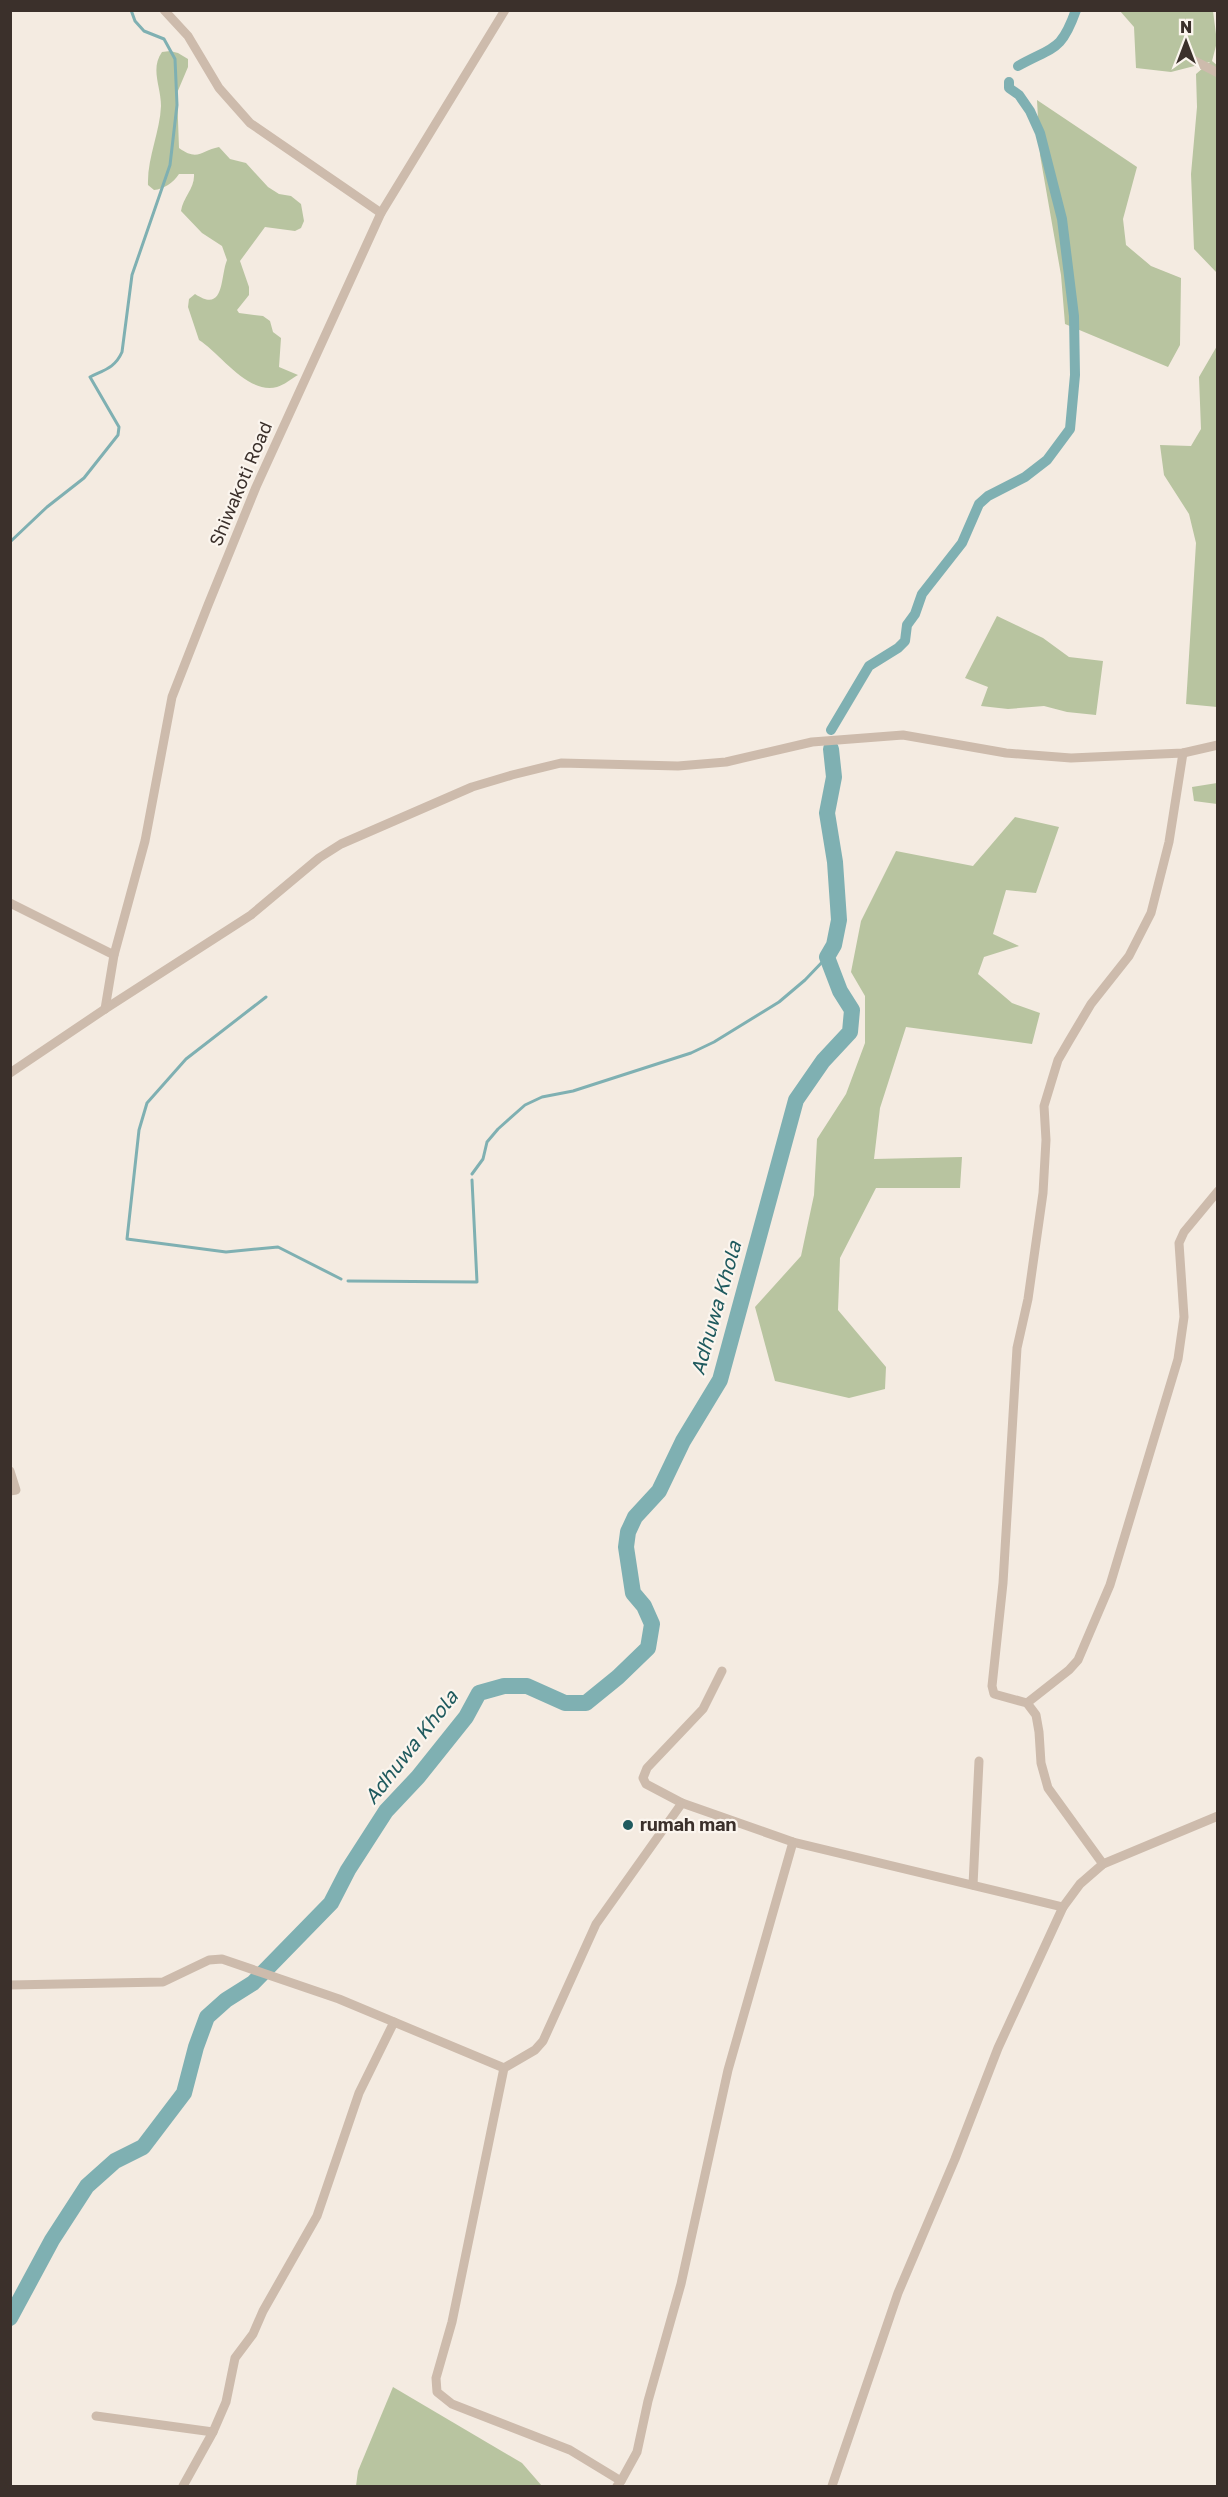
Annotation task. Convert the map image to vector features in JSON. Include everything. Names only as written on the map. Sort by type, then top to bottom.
[{"type":"street","points":[[164,10],[188,36],[219,88],[250,123],[381,213]]},
{"type":"street","name":"Shiwakoti Road","points":[[105,1009],[114,956],[145,841],[172,698],[256,488],[381,213],[505,10]]},
{"type":"street","points":[[1193,60],[1218,73]]},
{"type":"street","points":[[10,1073],[251,915],[319,858],[341,844],[472,787],[561,763],[678,766],[726,762],[812,742],[903,735],[1006,753],[1071,758],[1183,753],[1218,745]]},
{"type":"street","points":[[1103,1864],[1048,1788],[1041,1763],[1040,1732],[1036,1715],[1028,1703],[994,1694],[992,1686],[1003,1583],[1017,1348],[1028,1299],[1043,1193],[1046,1140],[1044,1106],[1052,1077],[1064,1051],[1091,1004],[1129,956],[1151,913],[1169,842],[1183,753]]},
{"type":"street","points":[[10,903],[114,956]]},
{"type":"street","points":[[1028,1703],[1078,1660],[1110,1585],[1178,1359],[1184,1317],[1179,1243],[1184,1232],[1218,1191]]},
{"type":"street","points":[[10,1471],[16,1490],[10,1491]]},
{"type":"street","points":[[722,1671],[703,1709],[647,1768],[643,1778],[646,1784],[682,1803],[793,1842],[1063,1907]]},
{"type":"street","points":[[973,1885],[979,1761]]},
{"type":"street","points":[[682,1803],[596,1924],[543,2040],[535,2050],[504,2068],[452,2322],[436,2378],[437,2392],[452,2404],[570,2450],[619,2484],[637,2452],[648,2401],[681,2284],[728,2070],[793,1842]]},
{"type":"street","points":[[832,2487],[898,2292],[955,2159],[998,2048],[1063,1907],[1080,1884],[1103,1864],[1218,1816]]},
{"type":"street","points":[[10,1985],[163,1982],[209,1960],[222,1959],[339,1998],[504,2068]]},
{"type":"street","points":[[183,2487],[213,2432],[226,2402],[235,2358],[253,2334],[263,2311],[317,2216],[359,2093],[394,2022]]},
{"type":"street","points":[[96,2415],[213,2432]]},
{"type":"green space","points":[[1120,11],[1213,11],[1217,42],[1212,61],[1218,66],[1217,273],[1194,249],[1191,174],[1197,107],[1196,74],[1210,62],[1171,72],[1136,68],[1134,27]]},
{"type":"green space","points":[[170,51],[188,59],[188,67],[177,93],[179,148],[196,155],[219,147],[230,159],[246,163],[268,187],[279,194],[291,196],[301,204],[304,221],[301,228],[295,231],[265,227],[240,261],[249,287],[249,295],[237,310],[239,313],[263,316],[270,321],[273,332],[281,338],[279,367],[298,375],[277,387],[266,388],[245,379],[199,340],[188,307],[189,299],[195,294],[212,300],[216,297],[220,291],[227,260],[222,246],[202,233],[181,211],[193,184],[194,174],[179,174],[168,185],[154,190],[148,185],[149,165],[161,106],[156,71],[162,52]]},
{"type":"green space","points":[[1037,100],[1137,167],[1123,219],[1126,245],[1151,266],[1181,278],[1180,345],[1168,367],[1065,324],[1061,275],[1040,155]]},
{"type":"green space","points":[[1217,346],[1217,707],[1186,704],[1196,543],[1189,514],[1164,475],[1160,445],[1191,446],[1201,429],[1199,377]]},
{"type":"green space","points":[[997,616],[1043,638],[1069,657],[1103,661],[1096,715],[1067,712],[1044,706],[1008,709],[981,706],[988,687],[965,678]]},
{"type":"green space","points":[[1217,783],[1217,804],[1194,801],[1192,787]]},
{"type":"green space","points":[[1015,817],[1059,827],[1036,893],[1006,890],[993,934],[1019,946],[984,957],[978,974],[1012,1003],[1040,1013],[1032,1044],[906,1027],[880,1108],[874,1159],[962,1157],[960,1188],[876,1188],[840,1258],[838,1310],[886,1367],[885,1389],[849,1398],[775,1381],[755,1307],[801,1256],[814,1195],[817,1139],[846,1094],[865,1043],[865,996],[851,972],[861,921],[896,851],[973,866]]},
{"type":"green space","points":[[393,2387],[522,2463],[542,2486],[356,2486],[358,2471]]},
{"type":"waterway","points":[[10,542],[47,507],[84,478],[118,435],[119,427],[90,377],[112,365],[122,352],[132,275],[170,165],[177,105],[175,59],[164,39],[144,31],[135,21],[131,10]]},
{"type":"waterway","points":[[1018,66],[1048,51],[1061,41],[1076,10]]},
{"type":"waterway","points":[[831,730],[869,666],[905,641],[907,625],[915,614],[922,594],[962,543],[979,504],[988,496],[1025,477],[1047,460],[1070,429],[1075,375],[1074,316],[1062,219],[1040,133],[1030,111],[1019,95],[1009,88],[1009,82]]},
{"type":"waterway","name":"Adhuwa Khola","points":[[10,2318],[52,2240],[87,2186],[115,2161],[143,2147],[184,2093],[196,2047],[207,2017],[226,2000],[253,1983],[331,1903],[348,1870],[386,1811],[418,1777],[466,1717],[479,1693],[504,1686],[527,1686],[565,1703],[586,1703],[648,1648],[652,1624],[644,1606],[633,1593],[626,1547],[628,1532],[635,1517],[659,1491],[683,1441],[720,1380],[796,1100],[823,1061],[850,1032],[852,1010],[840,991],[827,957],[834,945],[839,920],[835,862],[827,813],[834,777],[831,749]]},
{"type":"waterway","points":[[472,1174],[483,1159],[487,1142],[525,1105],[542,1097],[573,1091],[691,1053],[714,1042],[779,1002],[827,957]]},
{"type":"waterway","points":[[266,997],[186,1059],[147,1103],[139,1130],[127,1239],[226,1252],[278,1247],[341,1279]]},
{"type":"waterway","points":[[348,1281],[477,1282],[472,1180]]},
{"type":"place","name":"rumah man","points":[[628,1825]]}]
